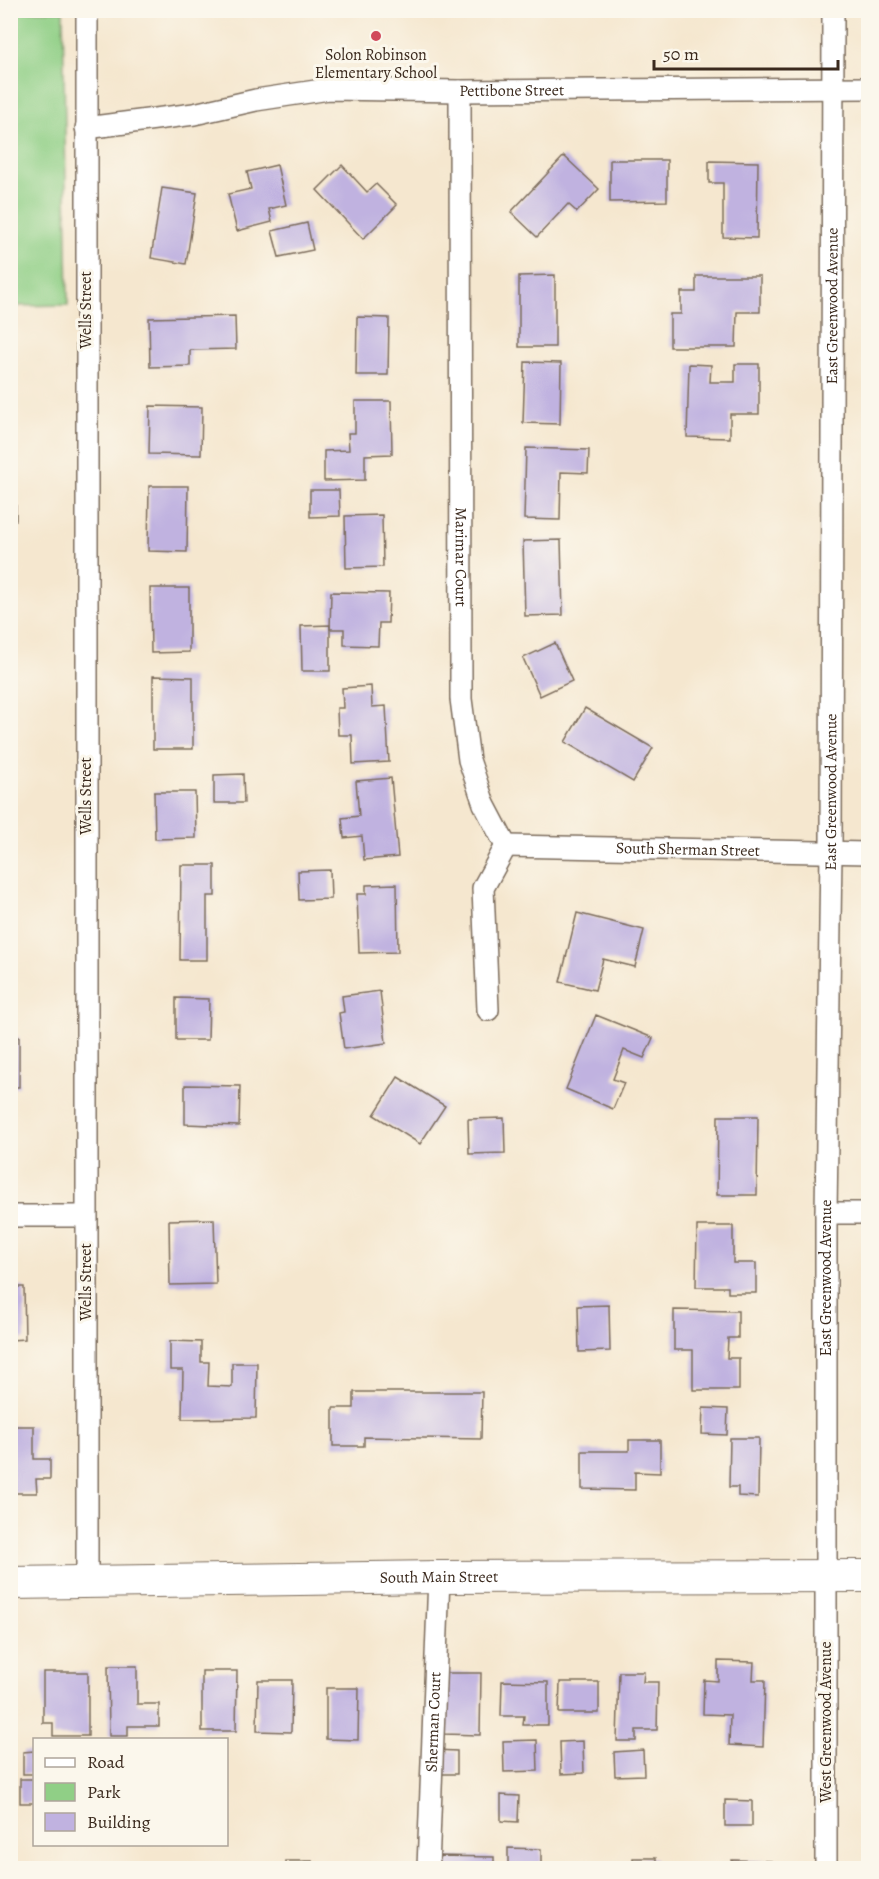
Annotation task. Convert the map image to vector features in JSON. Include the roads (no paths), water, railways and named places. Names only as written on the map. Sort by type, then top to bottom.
[{"type":"street","name":"Wells Street","points":[[87,10],[85,1216],[87,1582]]},
{"type":"street","name":"East Greenwood Avenue","points":[[826,1576],[833,10]]},
{"type":"street","name":"Pettibone Street","points":[[86,128],[194,114],[256,100],[329,89],[460,91],[868,88]]},
{"type":"street","name":"Marimar Court","points":[[460,91],[461,699],[470,760],[484,804],[506,846]]},
{"type":"street","name":"South Sherman Street","points":[[506,846],[868,852]]},
{"type":"street","points":[[488,1010],[483,888],[506,846]]},
{"type":"street","points":[[826,1213],[868,1213]]},
{"type":"street","points":[[10,1215],[85,1216]]},
{"type":"street","name":"West Greenwood Avenue","points":[[826,1576],[826,1869]]},
{"type":"street","name":"South Main Street","points":[[10,1583],[439,1577],[868,1576]]},
{"type":"street","name":"Sherman Court","points":[[428,1869],[439,1577]]},
{"type":"place","name":"Solon Robinson Elementary School","points":[[376,36]]}]
